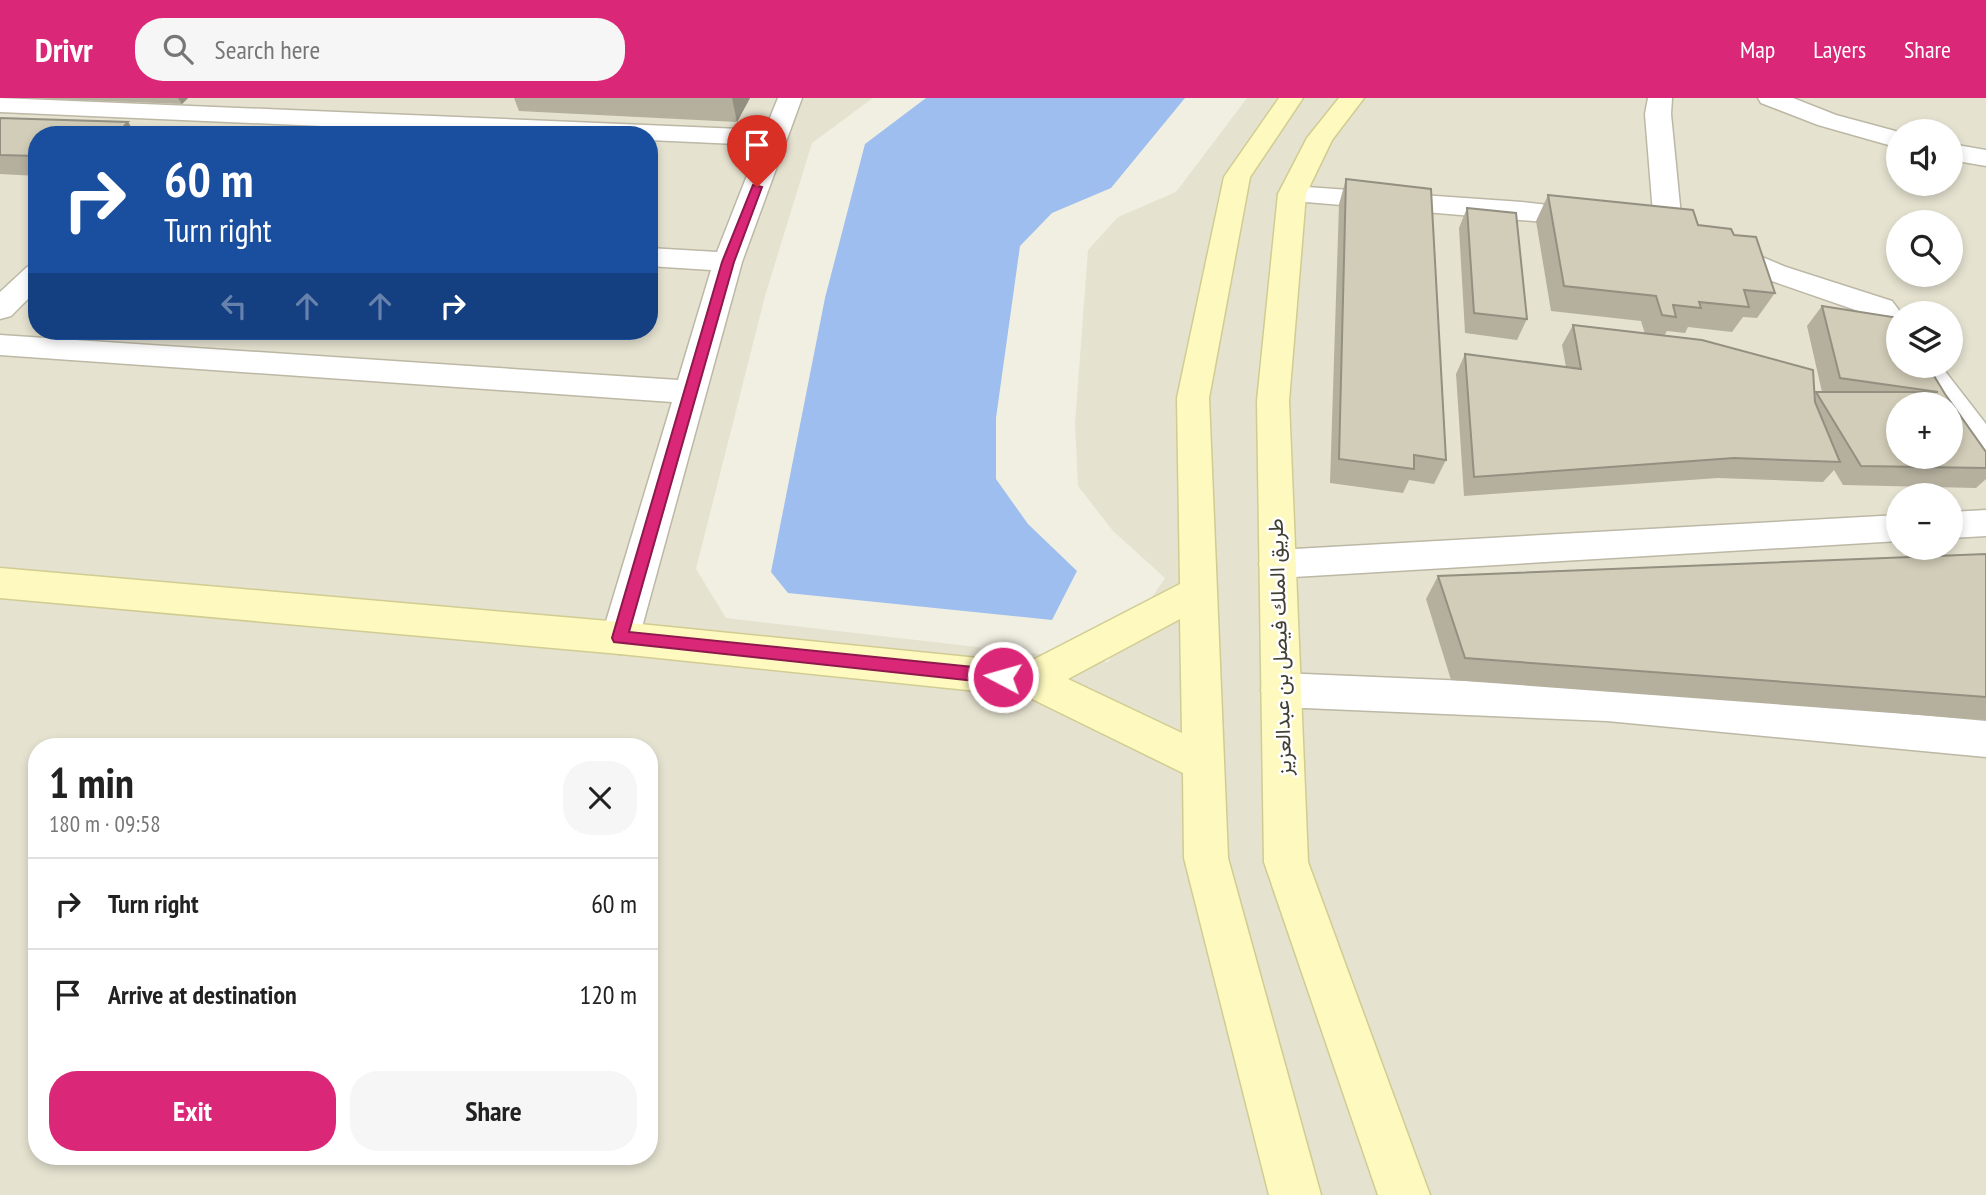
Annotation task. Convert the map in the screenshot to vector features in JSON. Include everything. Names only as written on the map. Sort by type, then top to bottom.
[{"type":"street","points":[[474,125],[494,98]]},
{"type":"street","points":[[620,638],[728,262],[790,98]]},
{"type":"street","points":[[1291,98],[1237,177],[1194,398],[1206,858],[1295,1195]]},
{"type":"street","name":"طريق الملك فيصل بن عبدالعزيز","points":[[1352,98],[1320,138],[1292,194],[1273,401],[1286,862],[1404,1195]]},
{"type":"street","points":[[1641,223],[1660,98]]},
{"type":"street","points":[[1770,98],[1827,120],[1886,136]]},
{"type":"street","points":[[0,104],[207,105],[497,126]]},
{"type":"street","points":[[186,126],[207,105]]},
{"type":"street","points":[[658,133],[775,138]]},
{"type":"street","points":[[1963,154],[1986,158]]},
{"type":"street","points":[[1292,194],[1522,210],[1641,223],[1881,308],[1886,315]]},
{"type":"street","points":[[658,258],[728,262]]},
{"type":"street","points":[[0,309],[28,282]]},
{"type":"street","points":[[0,345],[691,392]]},
{"type":"street","points":[[1933,378],[1986,449]]},
{"type":"street","points":[[1963,524],[1986,523]]},
{"type":"street","points":[[1276,564],[1886,529]]},
{"type":"street","points":[[0,583],[620,638],[1031,680],[1203,763]]},
{"type":"street","points":[[1031,680],[1199,591]]},
{"type":"street","points":[[1281,690],[1606,704],[1986,738]]},
{"type":"shaded area","points":[[0,98],[873,98],[812,143],[765,296],[696,569],[726,618],[1108,662],[1165,578],[1113,531],[1078,486],[1075,423],[1088,250],[1118,217],[1176,192],[1247,98],[1986,98],[1986,1195],[0,1195]]},
{"type":"water","points":[[926,98],[1185,98],[1111,188],[1052,213],[1020,246],[996,418],[996,479],[1028,524],[1077,571],[1052,620],[788,593],[771,572],[825,298],[865,144]]},
{"type":"building","points":[[0,118],[128,122],[124,126],[28,126],[28,156],[0,155]]},
{"type":"building","points":[[1346,179],[1431,189],[1446,460],[1414,455],[1414,469],[1339,459]]},
{"type":"building","points":[[1548,195],[1693,210],[1698,225],[1731,229],[1734,235],[1756,237],[1775,293],[1744,290],[1749,307],[1699,302],[1701,308],[1673,305],[1676,317],[1662,315],[1656,296],[1564,286]]},
{"type":"building","points":[[1467,208],[1516,213],[1527,319],[1474,313]]},
{"type":"building","points":[[1822,306],[1886,316],[1886,378],[1935,378],[1944,392],[1840,378]]},
{"type":"building","points":[[1573,325],[1702,340],[1813,370],[1815,402],[1840,462],[1734,458],[1474,477],[1465,354],[1581,369]]},
{"type":"building","points":[[1816,392],[1886,392],[1886,466],[1861,466]]},
{"type":"building","points":[[1963,419],[1986,452],[1986,468],[1963,468]]},
{"type":"building","points":[[1986,554],[1986,697],[1465,658],[1438,576],[1886,558],[1963,560],[1963,555]]},
{"type":"route","points":[[757,187],[728,262],[620,638],[1003,677]]}]
